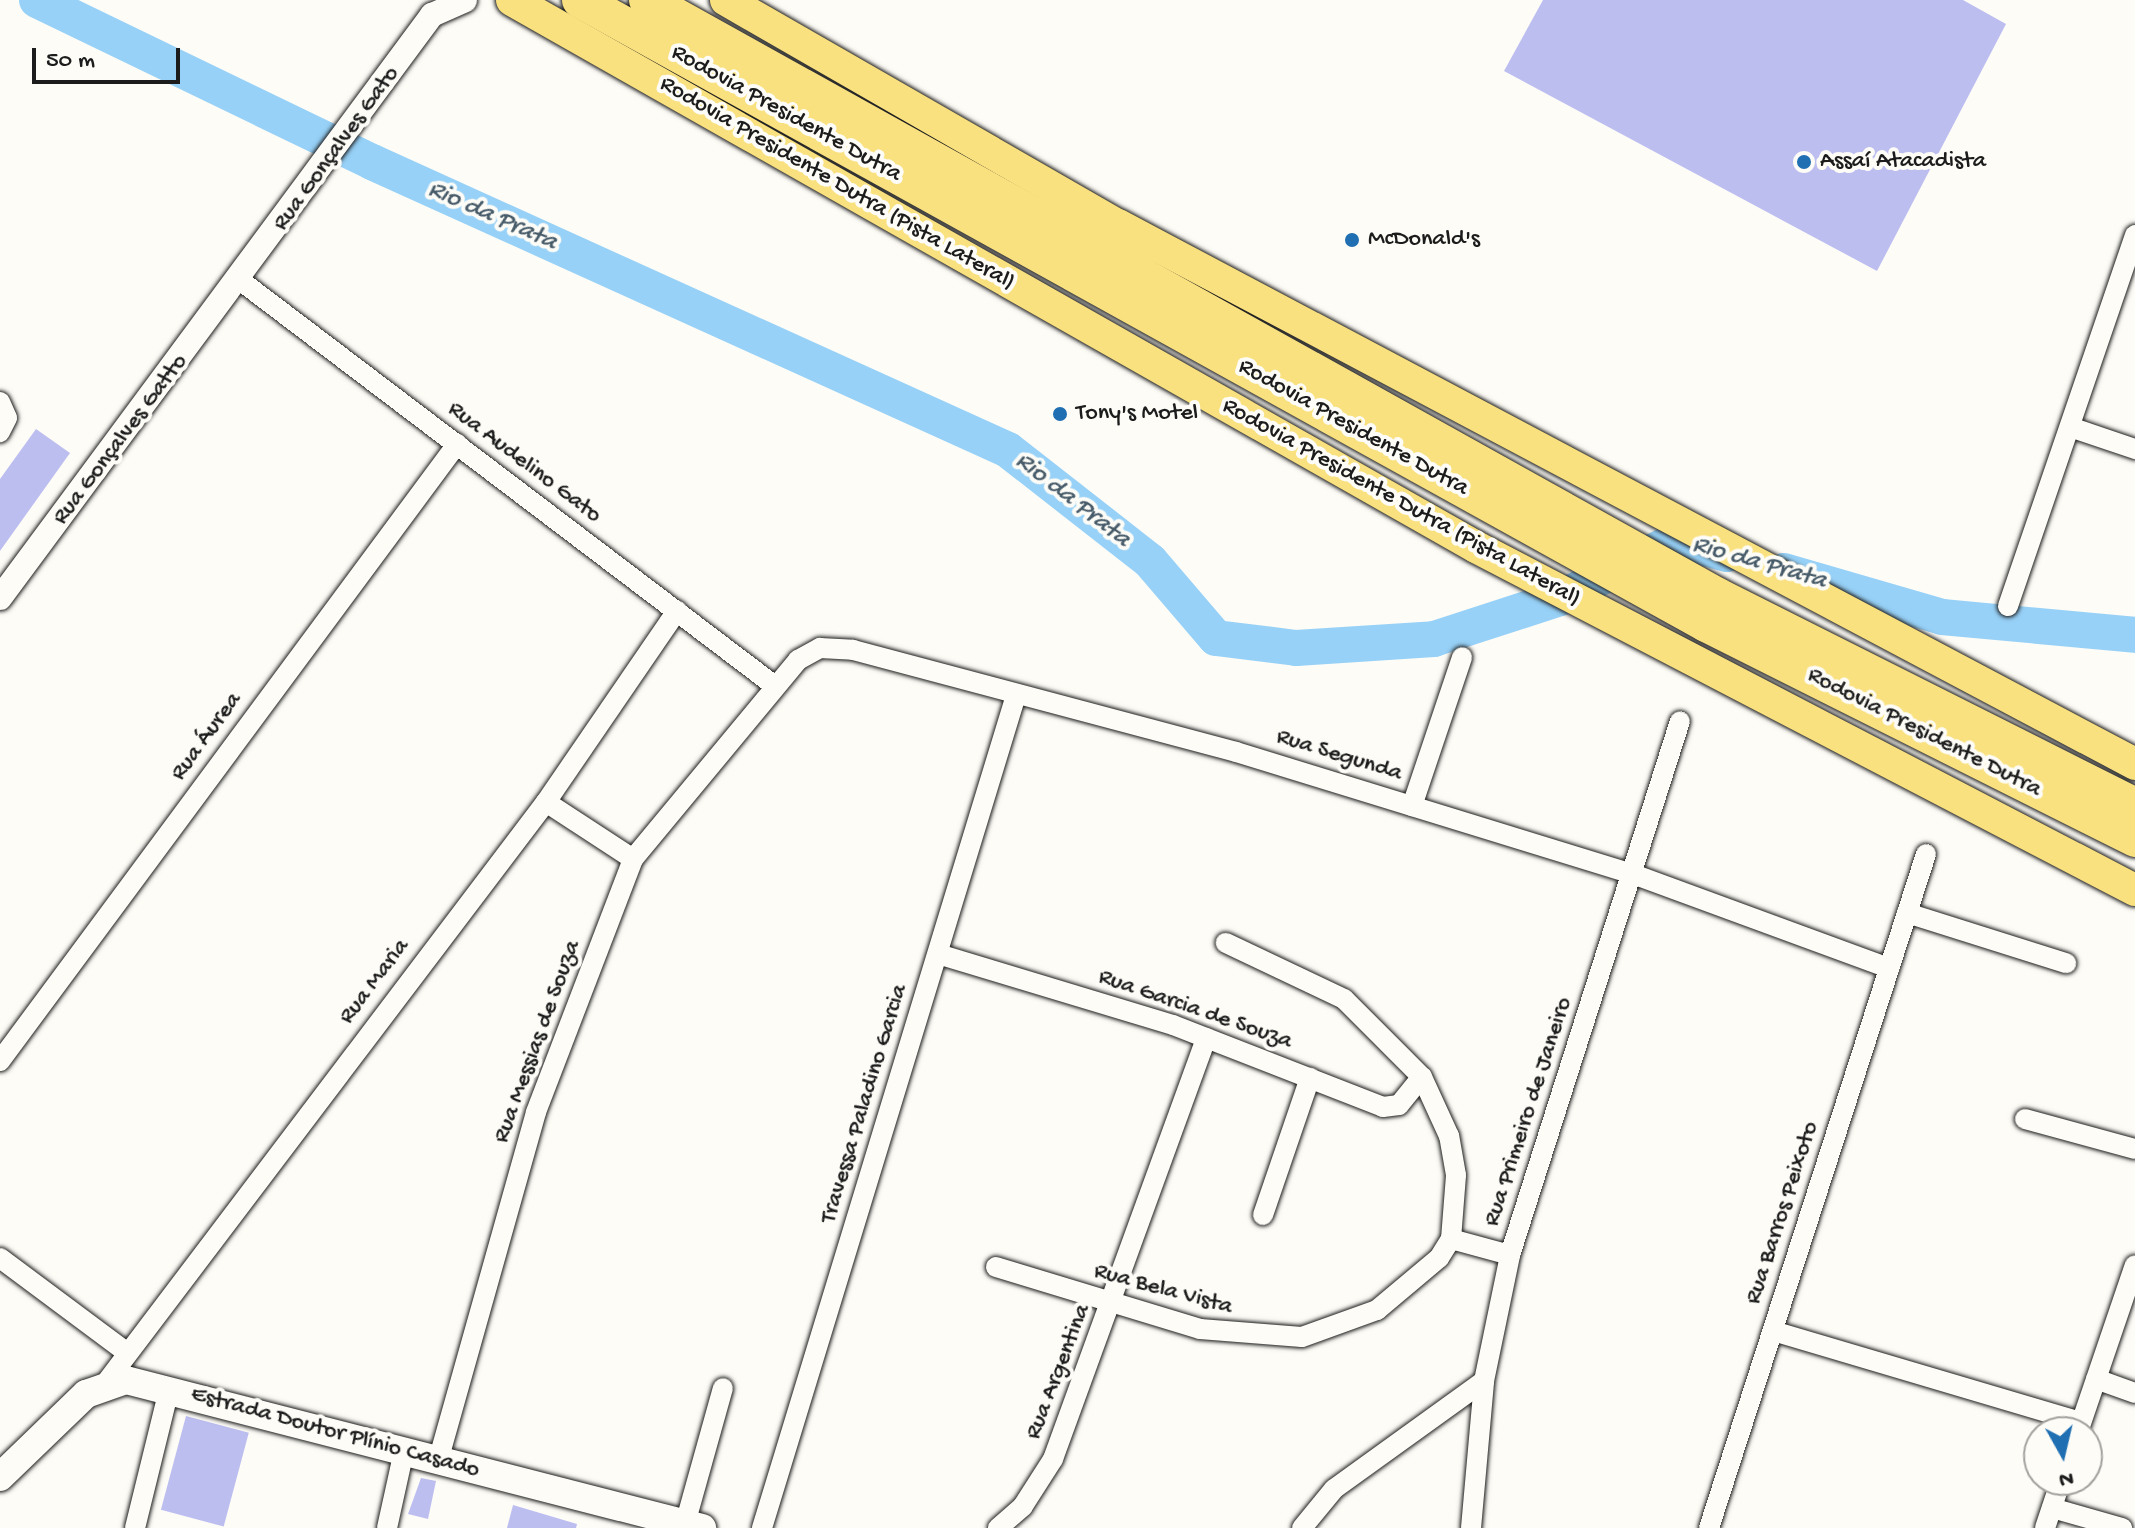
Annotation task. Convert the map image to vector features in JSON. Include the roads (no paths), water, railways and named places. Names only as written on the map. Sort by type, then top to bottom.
[{"type":"highway","name":"Rodovia Presidente Dutra (Pista Lateral)","points":[[512,0],[1476,547],[2135,890]]},
{"type":"highway","name":"Rodovia Presidente Dutra","points":[[580,0],[1568,530],[2135,839]]},
{"type":"highway","name":"Rodovia Presidente Dutra","points":[[647,0],[1568,530]]},
{"type":"highway","points":[[726,0],[1118,225],[1394,365],[1636,502],[2135,764]]},
{"type":"highway","name":"Rodovia Presidente Dutra","points":[[1712,610],[2135,806]]},
{"type":"main road","name":"Estrada Doutor Plínio Casado","points":[[108,1380],[169,1390],[404,1451],[630,1519],[694,1526]]},
{"type":"main road","points":[[0,1477],[63,1412],[108,1380]]},
{"type":"street","name":"Rua Gonçalves Gato","points":[[241,281],[368,109],[432,8],[465,0]]},
{"type":"street","points":[[2008,606],[2135,235]]},
{"type":"street","name":"Rua Audelino Gato","points":[[241,281],[775,686]]},
{"type":"street","name":"Rua Gonçalves Gatto","points":[[0,598],[241,281]]},
{"type":"street","points":[[0,402],[7,418],[0,432]]},
{"type":"street","points":[[2070,427],[2135,449]]},
{"type":"street","name":"Rua Áurea","points":[[0,1061],[457,444]]},
{"type":"street","name":"Rua Maria","points":[[108,1380],[126,1352],[546,802],[677,611]]},
{"type":"street","name":"Rua Segunda","points":[[775,686],[806,654],[838,648],[1412,806],[1633,874],[1889,968]]},
{"type":"street","points":[[1412,806],[1462,657]]},
{"type":"street","name":"Rua Messias de Souza","points":[[438,1461],[536,1112],[633,859],[775,686]]},
{"type":"street","name":"Travessa Paladino Garcia","points":[[762,1528],[1016,695]]},
{"type":"street","name":"Rua Primeiro de Janeiro","points":[[1471,1528],[1484,1381],[1510,1255],[1680,721]]},
{"type":"street","points":[[546,802],[633,859]]},
{"type":"street","name":"Rua Barros Peixoto","points":[[1709,1528],[1926,854]]},
{"type":"street","points":[[1907,913],[2066,963]]},
{"type":"street","points":[[1226,943],[1344,999],[1422,1077],[1449,1136],[1457,1207],[1451,1239],[1510,1255]]},
{"type":"street","name":"Rua Garcia de Souza","points":[[938,954],[1206,1038],[1391,1108],[1422,1077]]},
{"type":"street","name":"Rua Argentina","points":[[998,1528],[1048,1471],[1112,1306],[1206,1038]]},
{"type":"street","points":[[1263,1215],[1310,1078]]},
{"type":"street","points":[[2025,1119],[2135,1149]]},
{"type":"street","name":"Rua Bela Vista","points":[[996,1267],[1112,1306],[1246,1337],[1302,1337],[1377,1310],[1406,1291],[1451,1239]]},
{"type":"street","points":[[0,1258],[126,1352]]},
{"type":"street","points":[[2083,1416],[2135,1265]]},
{"type":"street","points":[[1773,1331],[2044,1416]]},
{"type":"street","points":[[2096,1379],[2135,1393]]},
{"type":"street","points":[[1302,1528],[1334,1489],[1484,1381]]},
{"type":"street","points":[[694,1526],[723,1388]]},
{"type":"street","points":[[135,1528],[169,1390]]},
{"type":"street","points":[[387,1528],[404,1451]]},
{"type":"street","points":[[2045,1528],[2056,1496]]},
{"type":"street","points":[[2052,1508],[2122,1528]]},
{"type":"waterway","name":"Rio da Prata","points":[[37,0],[372,162],[1008,450],[1150,561],[1216,638],[1296,648],[1434,639],[1560,598],[1676,540],[1727,554]]},
{"type":"waterway","name":"Rio da Prata","points":[[1784,571],[1942,617],[2135,635]]},
{"type":"place","name":"Assaí Atacadista","points":[[1804,162]]},
{"type":"place","name":"McDonald's","points":[[1352,240]]},
{"type":"place","name":"Tony's Motel","points":[[1060,414]]}]
